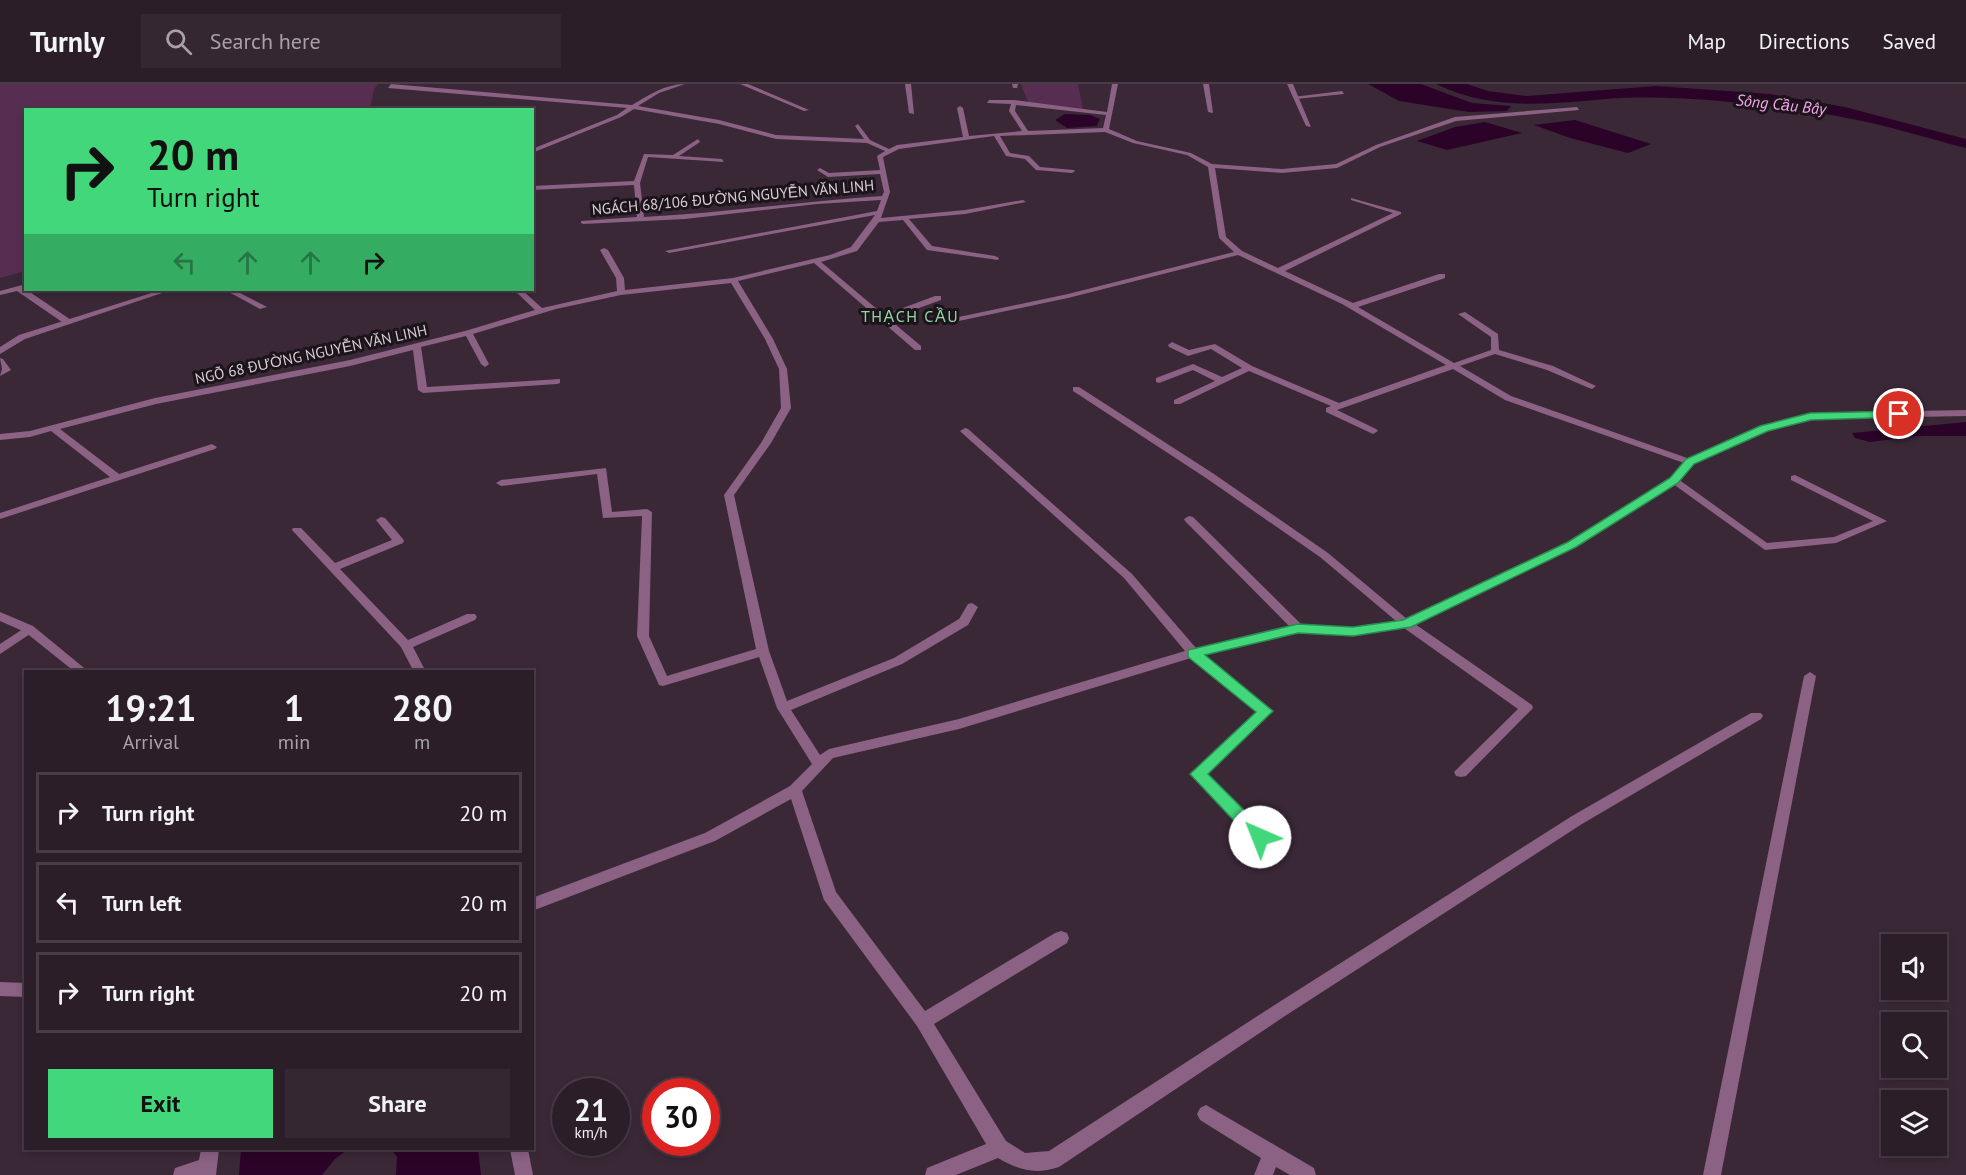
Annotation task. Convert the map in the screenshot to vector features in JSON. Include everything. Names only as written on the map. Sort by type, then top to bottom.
[{"type":"street","points":[[394,84],[390,87],[633,107],[719,122],[776,137],[867,141],[889,151],[897,147],[1025,131],[1106,130],[1135,142],[1189,154],[1211,166],[1282,171],[1337,166],[1378,146],[1455,119],[1577,109]]},
{"type":"street","points":[[534,151],[633,107],[657,92],[682,84]]},
{"type":"street","points":[[743,84],[806,110]]},
{"type":"street","points":[[908,84],[912,113]]},
{"type":"street","points":[[1106,130],[1115,84]]},
{"type":"street","points":[[1206,84],[1212,112]]},
{"type":"street","points":[[1290,84],[1309,126]]},
{"type":"street","points":[[1296,97],[1342,93]]},
{"type":"street","points":[[989,102],[1014,102],[1067,111],[1109,114]]},
{"type":"street","points":[[1014,102],[1012,111],[1025,131]]},
{"type":"street","points":[[960,108],[966,138]]},
{"type":"street","points":[[858,126],[867,141]]},
{"type":"street","points":[[996,134],[1008,155],[1027,157],[1038,169],[1072,171]]},
{"type":"street","points":[[676,155],[698,141]]},
{"type":"street","name":"NGÕ 68 ĐƯỜNG NGUYỄN VĂN LINH","points":[[0,437],[30,434],[155,401],[350,363],[468,333],[541,311],[621,293],[733,280],[816,261],[854,249],[878,216],[885,198],[887,192],[880,156],[889,151]]},
{"type":"street","points":[[641,219],[637,183],[646,155],[676,155],[722,161]]},
{"type":"street","points":[[1211,166],[1223,238],[1239,253],[1281,270],[1352,306],[1454,364],[1508,398],[1690,462]]},
{"type":"street","points":[[820,170],[828,175],[883,172]]},
{"type":"street","points":[[534,188],[637,183]]},
{"type":"street","name":"NGÁCH 68/106 ĐƯỜNG NGUYỄN VĂN LINH","points":[[584,222],[686,217],[817,202],[885,198]]},
{"type":"street","points":[[1281,270],[1400,213],[1353,199]]},
{"type":"street","points":[[669,251],[878,216],[904,217],[965,212],[1023,202]]},
{"type":"street","points":[[904,217],[930,248],[995,258]]},
{"type":"street","points":[[604,250],[620,278],[621,293]]},
{"type":"street","points":[[957,320],[1068,296],[1239,253]]},
{"type":"street","points":[[816,261],[918,348]]},
{"type":"street","points":[[1352,306],[1442,276]]},
{"type":"street","points":[[733,280],[769,339],[783,369],[786,408],[766,442],[729,495],[763,651],[783,708],[819,764]]},
{"type":"street","points":[[0,293],[22,286]]},
{"type":"street","points":[[28,291],[68,322]]},
{"type":"street","points":[[0,351],[22,338],[164,291]]},
{"type":"street","points":[[231,291],[263,307]]},
{"type":"street","points":[[519,291],[541,311]]},
{"type":"street","points":[[883,318],[938,298]]},
{"type":"street","points":[[1462,314],[1495,336],[1495,351]]},
{"type":"street","points":[[468,333],[485,364]]},
{"type":"street","points":[[1172,345],[1188,353],[1211,345],[1249,368],[1338,406]]},
{"type":"street","points":[[417,346],[423,390],[557,381]]},
{"type":"street","points":[[1373,431],[1329,410],[1495,351],[1550,368],[1592,386]]},
{"type":"street","points":[[0,361],[7,370],[0,373]]},
{"type":"street","points":[[1159,380],[1193,368],[1222,381]]},
{"type":"street","points":[[1177,402],[1249,368]]},
{"type":"street","points":[[1076,389],[1210,476],[1324,555],[1406,624],[1527,708],[1461,772]]},
{"type":"street","points":[[534,904],[710,837],[795,790],[829,754],[959,724],[1193,653],[1298,628],[1353,631],[1406,624],[1572,544],[1674,481],[1690,462],[1764,429],[1810,416],[1966,413]]},
{"type":"street","points":[[53,428],[117,477]]},
{"type":"street","points":[[965,431],[1128,576],[1193,653],[1265,711],[1198,774],[1260,837]]},
{"type":"street","points":[[0,516],[212,447]]},
{"type":"street","points":[[501,483],[603,470],[607,516],[647,512],[643,636],[663,682],[763,651]]},
{"type":"street","points":[[1674,481],[1765,547],[1836,540],[1882,521],[1795,478]]},
{"type":"street","points":[[1189,519],[1298,628]]},
{"type":"street","points":[[333,568],[399,542],[381,520]]},
{"type":"street","points":[[297,531],[406,645],[419,670]]},
{"type":"street","points":[[783,708],[898,662],[964,622],[972,607]]},
{"type":"street","points":[[0,616],[29,629],[80,670]]},
{"type":"street","points":[[406,645],[471,617]]},
{"type":"street","points":[[0,650],[29,629]]},
{"type":"street","points":[[1712,1175],[1810,676]]},
{"type":"street","points":[[795,790],[829,895],[923,1021],[999,1148],[1024,1162],[1052,1160],[1577,820],[1756,716]]},
{"type":"street","points":[[923,1021],[1061,938]]},
{"type":"street","points":[[0,989],[24,990]]},
{"type":"street","points":[[1206,1114],[1307,1175]]},
{"type":"street","points":[[934,1175],[999,1148]]},
{"type":"street","points":[[519,1150],[524,1175]]},
{"type":"street","points":[[1263,1175],[1273,1154]]},
{"type":"street","points":[[182,1175],[208,1164]]},
{"type":"shaded area","points":[[0,84],[378,84],[374,89],[370,108],[24,108],[24,271],[0,278]]},
{"type":"shaded area","points":[[1021,84],[1078,84],[1083,109],[1028,102]]},
{"type":"water","points":[[1368,84],[1421,84],[1472,103],[1511,106],[1507,111],[1469,112],[1399,101]]},
{"type":"water","name":"Sông Cầu Bây","points":[[1436,84],[1467,84],[1488,91],[1526,96],[1656,86],[1770,94],[1845,107],[1966,139],[1966,148],[1862,121],[1768,106],[1677,98],[1620,98],[1520,104],[1477,98]]},
{"type":"water","points":[[1065,114],[1090,115],[1100,119],[1097,126],[1067,128],[1055,120]]},
{"type":"water","points":[[1575,120],[1651,144],[1628,153],[1570,138],[1534,125]]},
{"type":"water","points":[[1485,122],[1522,133],[1447,150],[1417,141],[1455,127]]},
{"type":"water","points":[[1966,422],[1966,436],[1917,436],[1870,442],[1855,438],[1852,433]]},
{"type":"water","points":[[241,1150],[347,1150],[335,1159],[322,1175],[239,1175]]},
{"type":"water","points":[[392,1150],[478,1150],[481,1175],[396,1175],[397,1157]]},
{"type":"district","name":"THẠCH CẦU","points":[[910,316]]},
{"type":"route","points":[[1260,837],[1198,774],[1265,711],[1193,653],[1298,628],[1353,631],[1406,624],[1572,544],[1674,481],[1690,462],[1764,429],[1810,416],[1899,414]]}]
